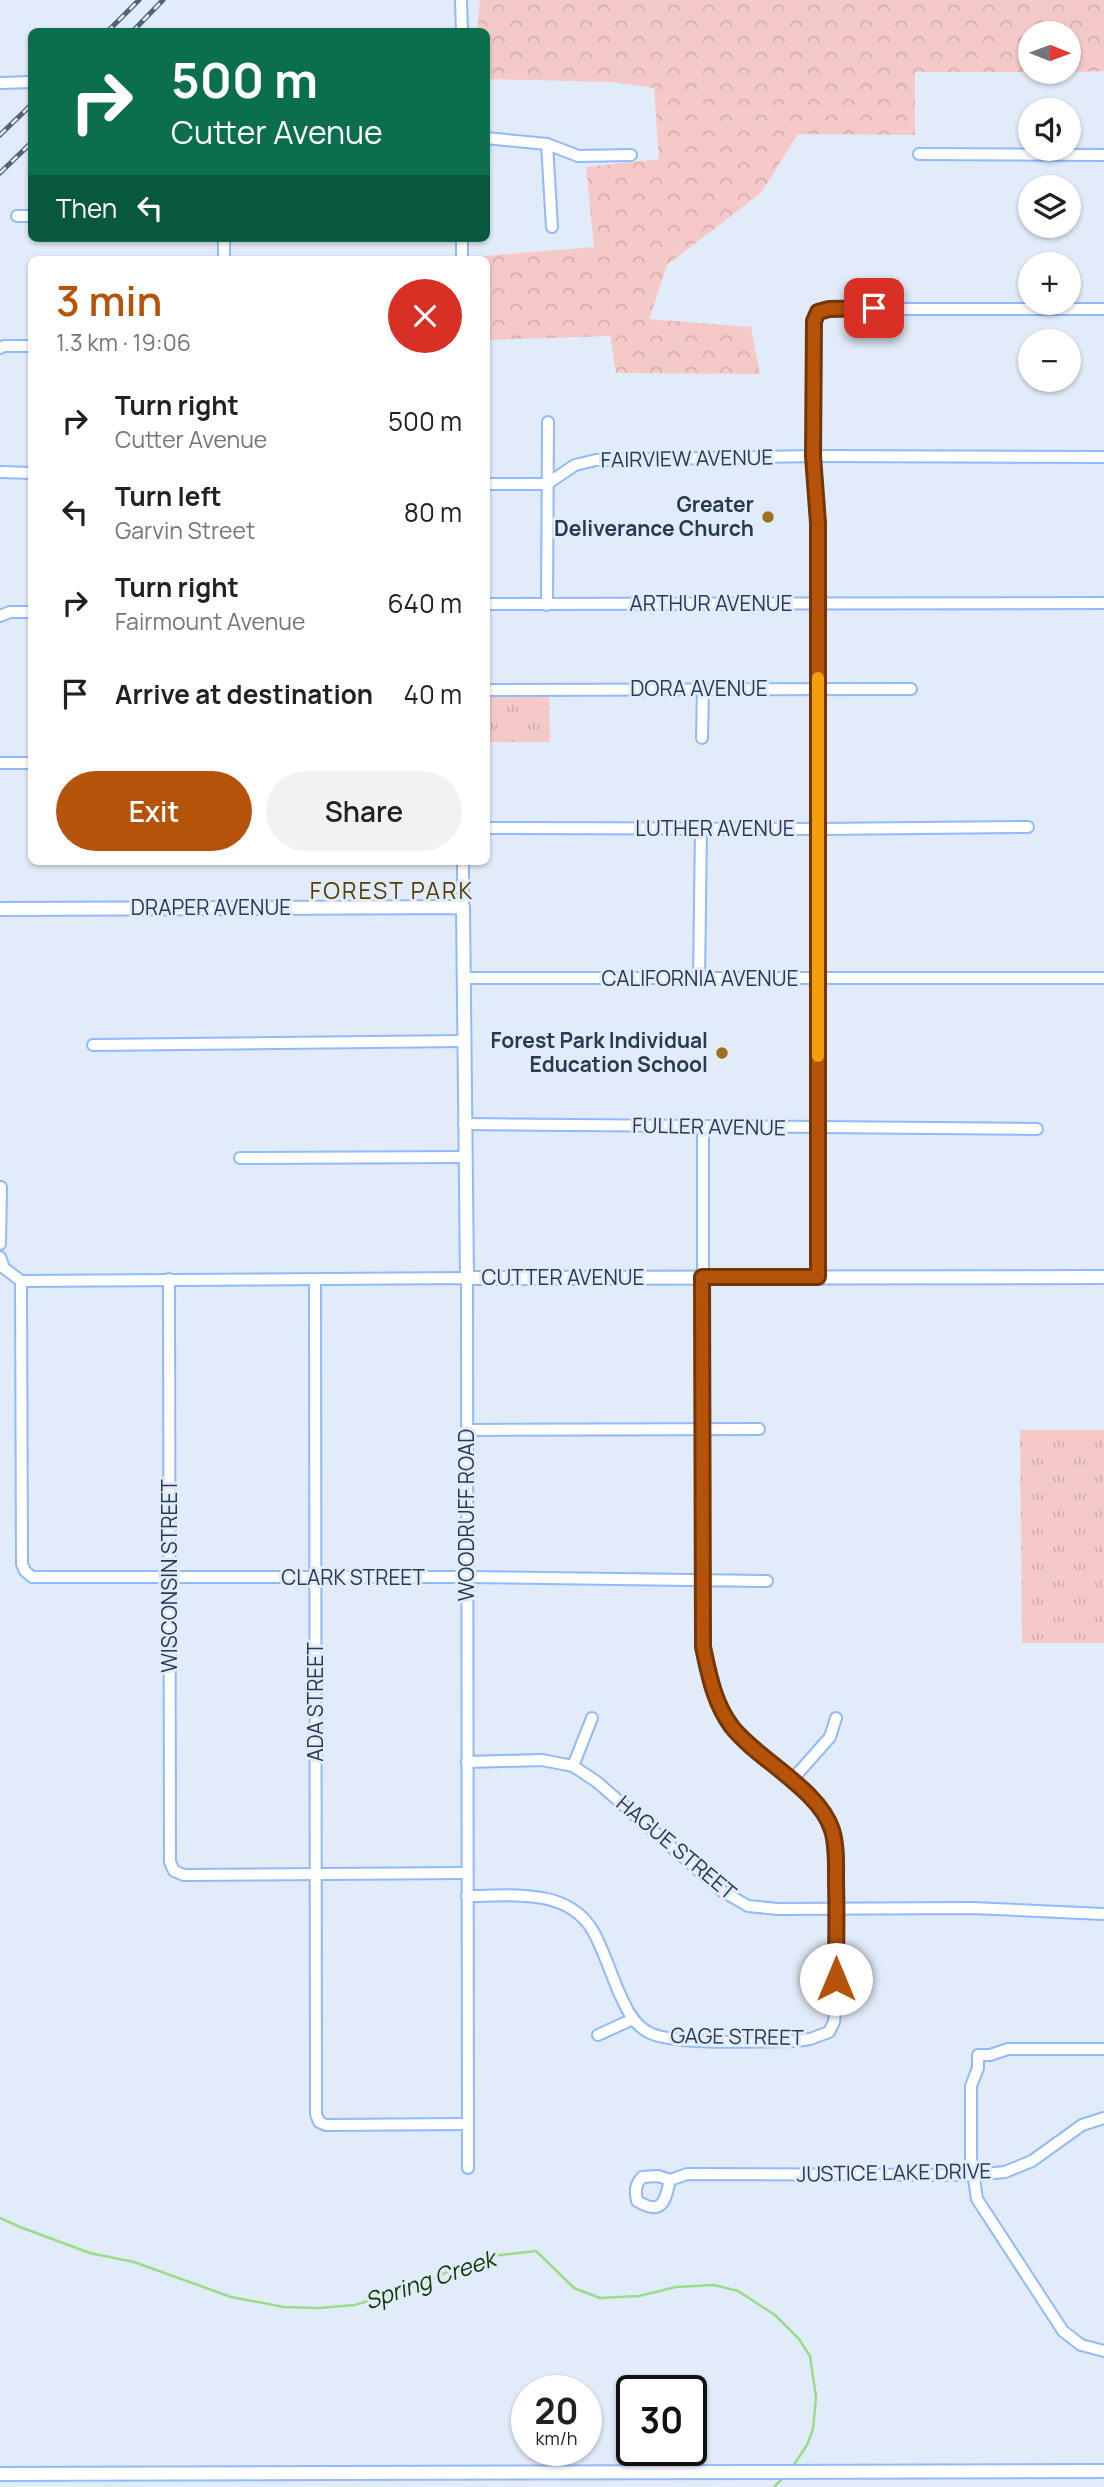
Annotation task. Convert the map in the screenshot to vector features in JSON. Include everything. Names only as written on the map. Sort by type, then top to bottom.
[{"type":"street","points":[[461,0],[462,28]]},
{"type":"street","points":[[0,83],[28,83]]},
{"type":"street","points":[[490,138],[547,144],[578,156],[631,155]]},
{"type":"street","points":[[547,144],[552,227]]},
{"type":"street","points":[[919,154],[1104,155]]},
{"type":"street","points":[[17,216],[28,216]]},
{"type":"street","points":[[818,1277],[819,603],[818,523],[813,456],[814,321],[818,312],[840,308],[1104,309]]},
{"type":"street","points":[[0,348],[28,346]]},
{"type":"street","points":[[547,604],[548,422]]},
{"type":"street","name":"FAIRVIEW AVENUE","points":[[547,484],[575,466],[596,460],[813,456],[1104,457]]},
{"type":"street","points":[[0,472],[28,472]]},
{"type":"street","points":[[490,484],[547,484]]},
{"type":"street","name":"ARTHUR AVENUE","points":[[490,604],[1104,603]]},
{"type":"street","points":[[0,616],[10,612],[28,612]]},
{"type":"street","points":[[702,738],[703,689]]},
{"type":"street","name":"DORA AVENUE","points":[[490,690],[911,689]]},
{"type":"street","points":[[0,763],[28,763]]},
{"type":"street","name":"LUTHER AVENUE","points":[[490,828],[1028,827]]},
{"type":"street","points":[[699,979],[701,828]]},
{"type":"street","name":"WOODRUFF ROAD","points":[[463,865],[467,1278],[468,2168]]},
{"type":"street","name":"DRAPER AVENUE","points":[[0,909],[463,907]]},
{"type":"street","name":"CALIFORNIA AVENUE","points":[[463,978],[1104,978]]},
{"type":"street","points":[[93,1045],[464,1041]]},
{"type":"street","name":"FULLER AVENUE","points":[[464,1124],[1037,1129]]},
{"type":"street","points":[[703,1127],[703,1647],[713,1692],[731,1726],[818,1806],[832,1828],[836,1853],[836,1909]]},
{"type":"street","points":[[240,1158],[465,1157]]},
{"type":"street","points":[[0,1244],[1,1187]]},
{"type":"street","points":[[0,1257],[4,1268],[22,1281]]},
{"type":"street","name":"CUTTER AVENUE","points":[[22,1281],[1104,1277]]},
{"type":"street","name":"WISCONSIN STREET","points":[[169,1279],[170,1861],[174,1871],[184,1874],[317,1874]]},
{"type":"street","name":"ADA STREET","points":[[315,1280],[316,2114],[319,2122],[326,2125],[467,2124]]},
{"type":"street","name":"CLARK STREET","points":[[22,1281],[22,1564],[32,1577],[467,1577],[766,1581]]},
{"type":"street","points":[[467,1430],[759,1429]]},
{"type":"street","points":[[573,1766],[593,1718]]},
{"type":"street","points":[[792,1780],[830,1737],[836,1718]]},
{"type":"street","name":"HAGUE STREET","points":[[467,1762],[542,1760],[573,1766],[597,1782],[722,1891],[748,1906],[778,1909],[972,1908],[1103,1914]]},
{"type":"street","points":[[317,1874],[467,1873]]},
{"type":"street","points":[[467,1896],[531,1896],[553,1900],[574,1909],[592,1930],[633,2020],[598,2035]]},
{"type":"street","name":"GAGE STREET","points":[[633,2020],[648,2032],[670,2039],[796,2041],[829,2032],[834,2022],[836,2003],[836,1909]]},
{"type":"street","points":[[1104,2049],[1009,2049],[990,2055],[978,2055],[978,2068],[971,2086],[971,2158],[977,2199],[1063,2331],[1081,2345],[1104,2351]]},
{"type":"street","name":"JUSTICE LAKE DRIVE","points":[[670,2180],[687,2174],[973,2175],[1006,2172],[1032,2161],[1082,2125],[1104,2118]]},
{"type":"street","points":[[0,2474],[1104,2471]]},
{"type":"green space","points":[[480,0],[1104,0],[1104,71],[1082,72],[1082,21],[1018,21],[1018,72],[915,72],[915,135],[798,134],[761,193],[667,265],[649,319],[751,327],[760,374],[616,373],[610,336],[490,340],[490,256],[484,256],[594,247],[586,167],[659,159],[654,88],[611,82],[490,79],[490,28],[477,28]]},
{"type":"green space","points":[[490,686],[549,686],[550,742],[490,742]]},
{"type":"green space","points":[[1020,1430],[1104,1430],[1104,1643],[1022,1643]]},
{"type":"waterway","name":"Spring Creek","points":[[0,2218],[90,2253],[134,2262],[231,2297],[284,2307],[355,2305],[423,2284],[455,2268],[492,2256],[536,2251],[574,2288],[600,2298],[639,2296],[676,2287],[714,2285],[738,2291],[775,2315],[799,2339],[810,2356],[816,2397],[813,2429],[807,2445],[793,2466]]},
{"type":"waterway","name":"Spring Creek","points":[[774,2487],[784,2477]]},
{"type":"railway","points":[[111,28],[139,0]]},
{"type":"railway","points":[[136,28],[163,0]]},
{"type":"railway","points":[[0,135],[28,108]]},
{"type":"railway","points":[[0,173],[28,146]]},
{"type":"slow traffic","points":[[818,678],[818,1056]]},
{"type":"place","name":"Greater Deliverance Church","points":[[768,517]]},
{"type":"place","name":"Forest Park Individual Education School","points":[[722,1053]]},
{"type":"district","name":"FOREST PARK","points":[[392,891]]},
{"type":"route","points":[[836,1979],[836,1853],[832,1828],[818,1806],[731,1726],[713,1692],[703,1647],[705,1579],[702,1277],[818,1277],[818,523],[813,456],[814,321],[818,312],[829,309],[874,308]]}]
